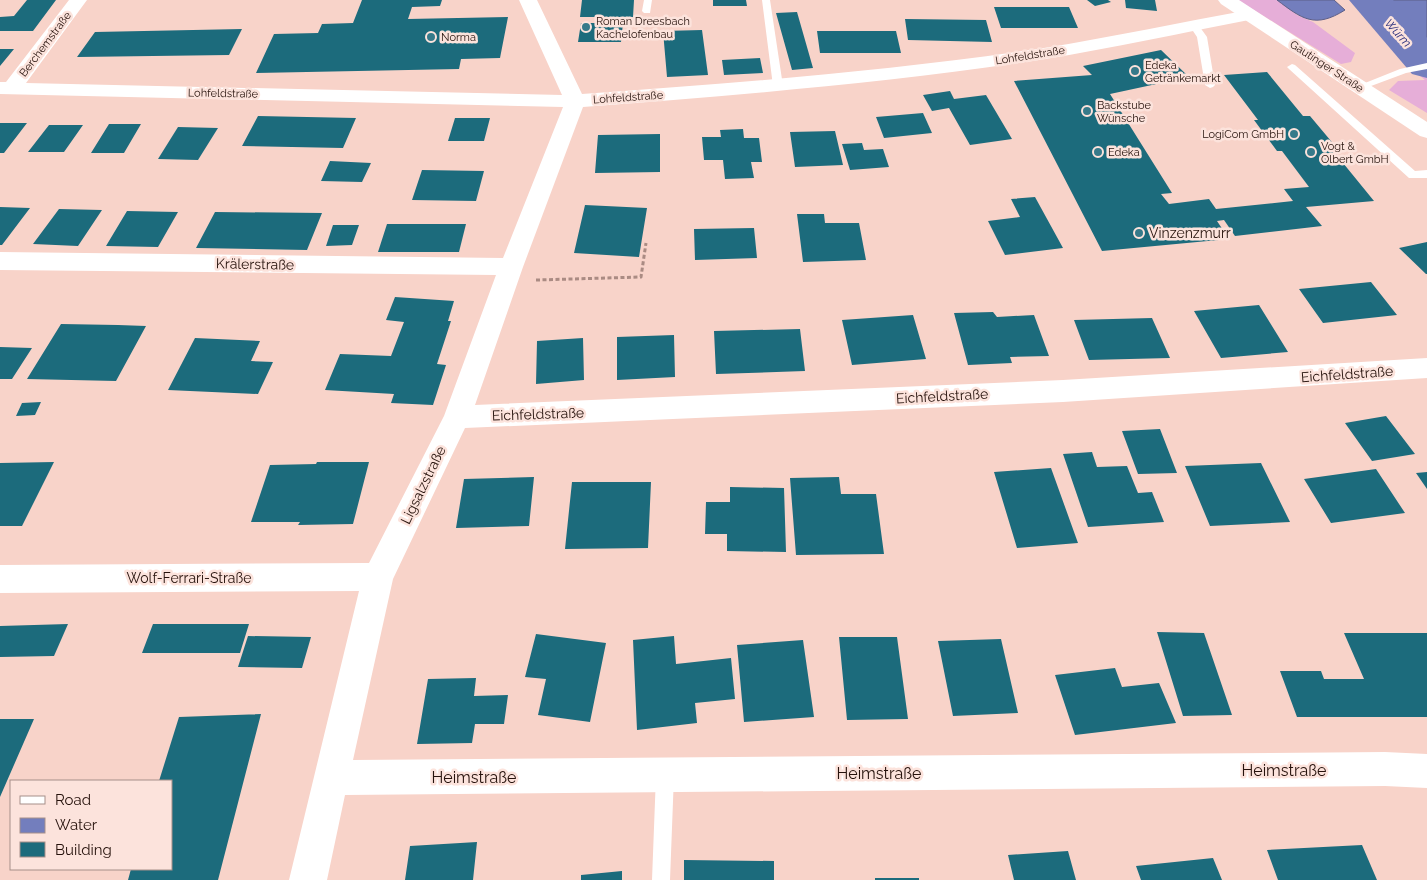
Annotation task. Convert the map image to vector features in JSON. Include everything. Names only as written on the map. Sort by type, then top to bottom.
[{"type":"street","name":"Berchemstraße","points":[[6,88],[78,0]]},
{"type":"street","points":[[528,0],[575,101]]},
{"type":"street","name":"Gautinger Straße","points":[[1227,0],[1427,131]]},
{"type":"street","name":"Lohfeldstraße","points":[[6,88],[575,101],[778,86],[930,69],[1046,53],[1249,15]]},
{"type":"street","name":"Ligsalzstraße","points":[[308,880],[378,576],[457,417],[508,274],[575,101]]},
{"type":"street","name":"Krälerstraße","points":[[0,261],[508,274]]},
{"type":"street","name":"Eichfeldstraße","points":[[457,417],[910,398],[1327,376],[1427,368]]},
{"type":"street","name":"Wolf-Ferrari-Straße","points":[[0,579],[378,576]]},
{"type":"street","name":"Heimstraße","points":[[332,778],[1427,771]]},
{"type":"lane","points":[[647,12],[648,0]]},
{"type":"lane","points":[[766,0],[778,86]]},
{"type":"lane","points":[[1194,26],[1202,37],[1210,85]]},
{"type":"lane","points":[[1360,87],[1403,71],[1427,66]]},
{"type":"lane","points":[[1292,67],[1413,175],[1427,174]]},
{"type":"lane","points":[[661,880],[665,775]]},
{"type":"path","points":[[508,274],[641,277],[646,242]]},
{"type":"shaded area","points":[[1238,0],[1277,0],[1297,15],[1313,22],[1355,53],[1351,62],[1341,64]]},
{"type":"shaded area","points":[[1427,59],[1427,113],[1389,90],[1398,81],[1425,80],[1407,65]]},
{"type":"water","points":[[1277,0],[1334,0],[1345,10],[1325,19],[1309,19],[1302,17]]},
{"type":"water","points":[[1361,0],[1427,0],[1427,57],[1416,61]]},
{"type":"building","points":[[27,0],[56,0],[33,31],[0,31],[0,17],[14,16]]},
{"type":"building","points":[[362,0],[442,0],[440,6],[412,7],[408,19],[508,17],[500,58],[461,59],[459,69],[256,73],[274,34],[318,33],[322,24],[353,23]]},
{"type":"building","points":[[582,0],[634,0],[633,17],[580,17]]},
{"type":"building","points":[[713,0],[746,0],[747,6],[713,6]]},
{"type":"building","points":[[1087,0],[1108,0],[1111,2],[1095,6]]},
{"type":"building","points":[[1125,0],[1155,0],[1157,11],[1126,8]]},
{"type":"building","points":[[994,7],[1069,7],[1078,28],[1001,28]]},
{"type":"building","points":[[797,12],[813,68],[792,70],[776,13]]},
{"type":"building","points":[[905,19],[986,20],[992,42],[908,40]]},
{"type":"building","points":[[581,23],[623,23],[621,42],[578,42]]},
{"type":"building","points":[[242,29],[229,55],[77,57],[95,32]]},
{"type":"building","points":[[702,30],[708,75],[667,77],[663,31]]},
{"type":"building","points":[[817,31],[896,31],[901,53],[820,53]]},
{"type":"building","points":[[0,49],[14,49],[0,66]]},
{"type":"building","points":[[1161,50],[1189,77],[1110,94],[1172,193],[1161,194],[1169,204],[1209,199],[1216,209],[1293,201],[1284,189],[1309,187],[1282,151],[1277,151],[1254,120],[1258,120],[1224,75],[1267,72],[1303,116],[1310,116],[1336,147],[1330,147],[1374,201],[1306,207],[1322,226],[1235,236],[1224,220],[1217,221],[1229,239],[1102,251],[1014,81],[1092,75],[1083,66]]},
{"type":"building","points":[[760,58],[763,73],[724,75],[722,60]]},
{"type":"building","points":[[950,91],[954,99],[986,95],[1012,139],[970,145],[949,108],[932,111],[923,95]]},
{"type":"building","points":[[923,113],[932,133],[884,138],[876,117]]},
{"type":"building","points":[[258,116],[356,118],[343,148],[242,146]]},
{"type":"building","points":[[455,118],[490,118],[484,141],[448,141]]},
{"type":"building","points":[[0,123],[27,123],[4,153],[0,153]]},
{"type":"building","points":[[109,124],[141,124],[124,153],[91,153]]},
{"type":"building","points":[[49,125],[83,125],[64,152],[28,152]]},
{"type":"building","points":[[178,127],[218,128],[198,160],[158,159]]},
{"type":"building","points":[[743,129],[744,138],[759,138],[762,162],[751,162],[754,178],[725,179],[723,160],[704,160],[702,137],[721,137],[720,130]]},
{"type":"building","points":[[835,131],[843,165],[795,167],[790,132]]},
{"type":"building","points":[[660,134],[660,172],[595,173],[598,135]]},
{"type":"building","points":[[862,143],[864,150],[883,149],[889,167],[850,170],[842,144]]},
{"type":"building","points":[[330,161],[371,163],[362,182],[321,181]]},
{"type":"building","points":[[422,170],[484,171],[476,201],[412,200]]},
{"type":"building","points":[[1035,197],[1063,248],[1005,255],[988,221],[1020,217],[1011,199]]},
{"type":"building","points":[[585,205],[647,208],[639,257],[574,253]]},
{"type":"building","points":[[0,207],[30,208],[2,245],[0,245]]},
{"type":"building","points":[[59,209],[102,210],[78,246],[33,244]]},
{"type":"building","points":[[127,211],[178,212],[158,247],[106,246]]},
{"type":"building","points":[[215,212],[322,213],[307,250],[196,248]]},
{"type":"building","points":[[797,214],[824,214],[825,223],[859,223],[866,260],[803,262]]},
{"type":"building","points":[[387,224],[466,224],[459,252],[378,252]]},
{"type":"building","points":[[333,225],[359,225],[352,245],[326,246]]},
{"type":"building","points":[[754,228],[757,258],[695,260],[694,229]]},
{"type":"building","points":[[1427,242],[1427,274],[1426,274],[1399,248]]},
{"type":"building","points":[[1371,282],[1397,315],[1323,323],[1299,289]]},
{"type":"building","points":[[395,297],[454,301],[448,321],[451,321],[437,364],[446,365],[433,405],[391,403],[394,394],[325,390],[340,354],[391,356],[404,322],[386,320]]},
{"type":"building","points":[[1259,305],[1288,352],[1221,358],[1194,311]]},
{"type":"building","points":[[993,312],[997,317],[1034,315],[1049,356],[1010,357],[1012,363],[968,365],[954,313]]},
{"type":"building","points":[[913,315],[926,359],[852,365],[842,320]]},
{"type":"building","points":[[1152,318],[1170,358],[1089,360],[1074,320]]},
{"type":"building","points":[[61,324],[146,326],[116,381],[27,379]]},
{"type":"building","points":[[800,329],[805,371],[716,374],[714,331]]},
{"type":"building","points":[[674,335],[675,377],[617,380],[617,337]]},
{"type":"building","points":[[195,338],[260,341],[251,361],[273,362],[258,394],[168,390]]},
{"type":"building","points":[[583,338],[584,380],[536,384],[537,341]]},
{"type":"building","points":[[0,347],[32,348],[12,379],[0,379]]},
{"type":"building","points":[[41,402],[35,415],[16,416],[22,403]]},
{"type":"building","points":[[1386,416],[1415,454],[1372,461],[1345,423]]},
{"type":"building","points":[[1160,429],[1177,473],[1138,474],[1122,431]]},
{"type":"building","points":[[1092,452],[1097,467],[1127,466],[1138,493],[1152,492],[1164,522],[1088,527],[1063,454]]},
{"type":"building","points":[[54,462],[22,526],[0,526],[0,463]]},
{"type":"building","points":[[317,462],[369,462],[353,524],[298,525],[300,522],[251,522],[270,465],[316,464]]},
{"type":"building","points":[[1261,463],[1290,522],[1210,526],[1185,466]]},
{"type":"building","points":[[1051,468],[1078,543],[1017,548],[994,472]]},
{"type":"building","points":[[1376,469],[1405,513],[1331,523],[1304,479]]},
{"type":"building","points":[[1427,472],[1427,489],[1416,473]]},
{"type":"building","points":[[534,477],[529,526],[456,528],[464,479]]},
{"type":"building","points":[[839,477],[841,494],[876,494],[884,554],[796,555],[790,478]]},
{"type":"building","points":[[572,482],[651,482],[648,548],[565,549]]},
{"type":"building","points":[[730,487],[784,488],[786,552],[727,551],[727,534],[705,534],[706,502],[730,502]]},
{"type":"building","points":[[68,624],[54,656],[0,657],[0,626]]},
{"type":"building","points":[[153,624],[249,624],[240,653],[142,653]]},
{"type":"building","points":[[1157,632],[1204,633],[1232,715],[1183,716]]},
{"type":"building","points":[[1344,633],[1427,633],[1427,717],[1297,717],[1280,671],[1321,671],[1324,679],[1364,679]]},
{"type":"building","points":[[536,634],[606,643],[590,722],[538,715],[546,679],[525,677]]},
{"type":"building","points":[[248,636],[311,637],[302,668],[238,667]]},
{"type":"building","points":[[674,636],[676,664],[731,658],[735,699],[695,703],[697,723],[637,730],[633,640]]},
{"type":"building","points":[[839,637],[897,637],[908,719],[847,720]]},
{"type":"building","points":[[1001,639],[1018,713],[953,716],[938,641]]},
{"type":"building","points":[[803,640],[814,717],[744,722],[737,645]]},
{"type":"building","points":[[1115,668],[1122,687],[1159,683],[1176,723],[1075,735],[1055,675]]},
{"type":"building","points":[[476,678],[474,696],[508,695],[504,724],[475,724],[472,743],[417,744],[428,679]]},
{"type":"building","points":[[261,714],[218,880],[128,880],[131,870],[172,870],[172,780],[159,780],[179,717]]},
{"type":"building","points":[[0,719],[34,719],[0,797]]},
{"type":"building","points":[[477,842],[473,880],[405,880],[410,846]]},
{"type":"building","points":[[1362,845],[1377,880],[1278,880],[1267,850]]},
{"type":"building","points":[[1068,851],[1076,880],[1014,880],[1008,855]]},
{"type":"building","points":[[1213,858],[1222,880],[1141,880],[1136,866]]},
{"type":"building","points":[[684,860],[774,861],[774,880],[684,880]]},
{"type":"building","points":[[622,871],[622,880],[581,880],[581,875]]},
{"type":"building","points":[[875,878],[919,878],[919,880],[875,880]]},
{"type":"waterway","name":"Würm","points":[[1369,0],[1384,14],[1427,65]]},
{"type":"place","name":"Roman Dreesbach Kachelofenbau","points":[[586,27]]},
{"type":"place","name":"Norma","points":[[431,37]]},
{"type":"place","name":"Edeka Getränkemarkt","points":[[1135,71]]},
{"type":"place","name":"Backstube Wünsche","points":[[1087,111]]},
{"type":"place","name":"LogiCom GmbH","points":[[1294,134]]},
{"type":"place","name":"Edeka","points":[[1098,152]]},
{"type":"place","name":"Vogt & Olbert GmbH","points":[[1311,152]]},
{"type":"place","name":"Vinzenzmurr","points":[[1139,233]]}]
